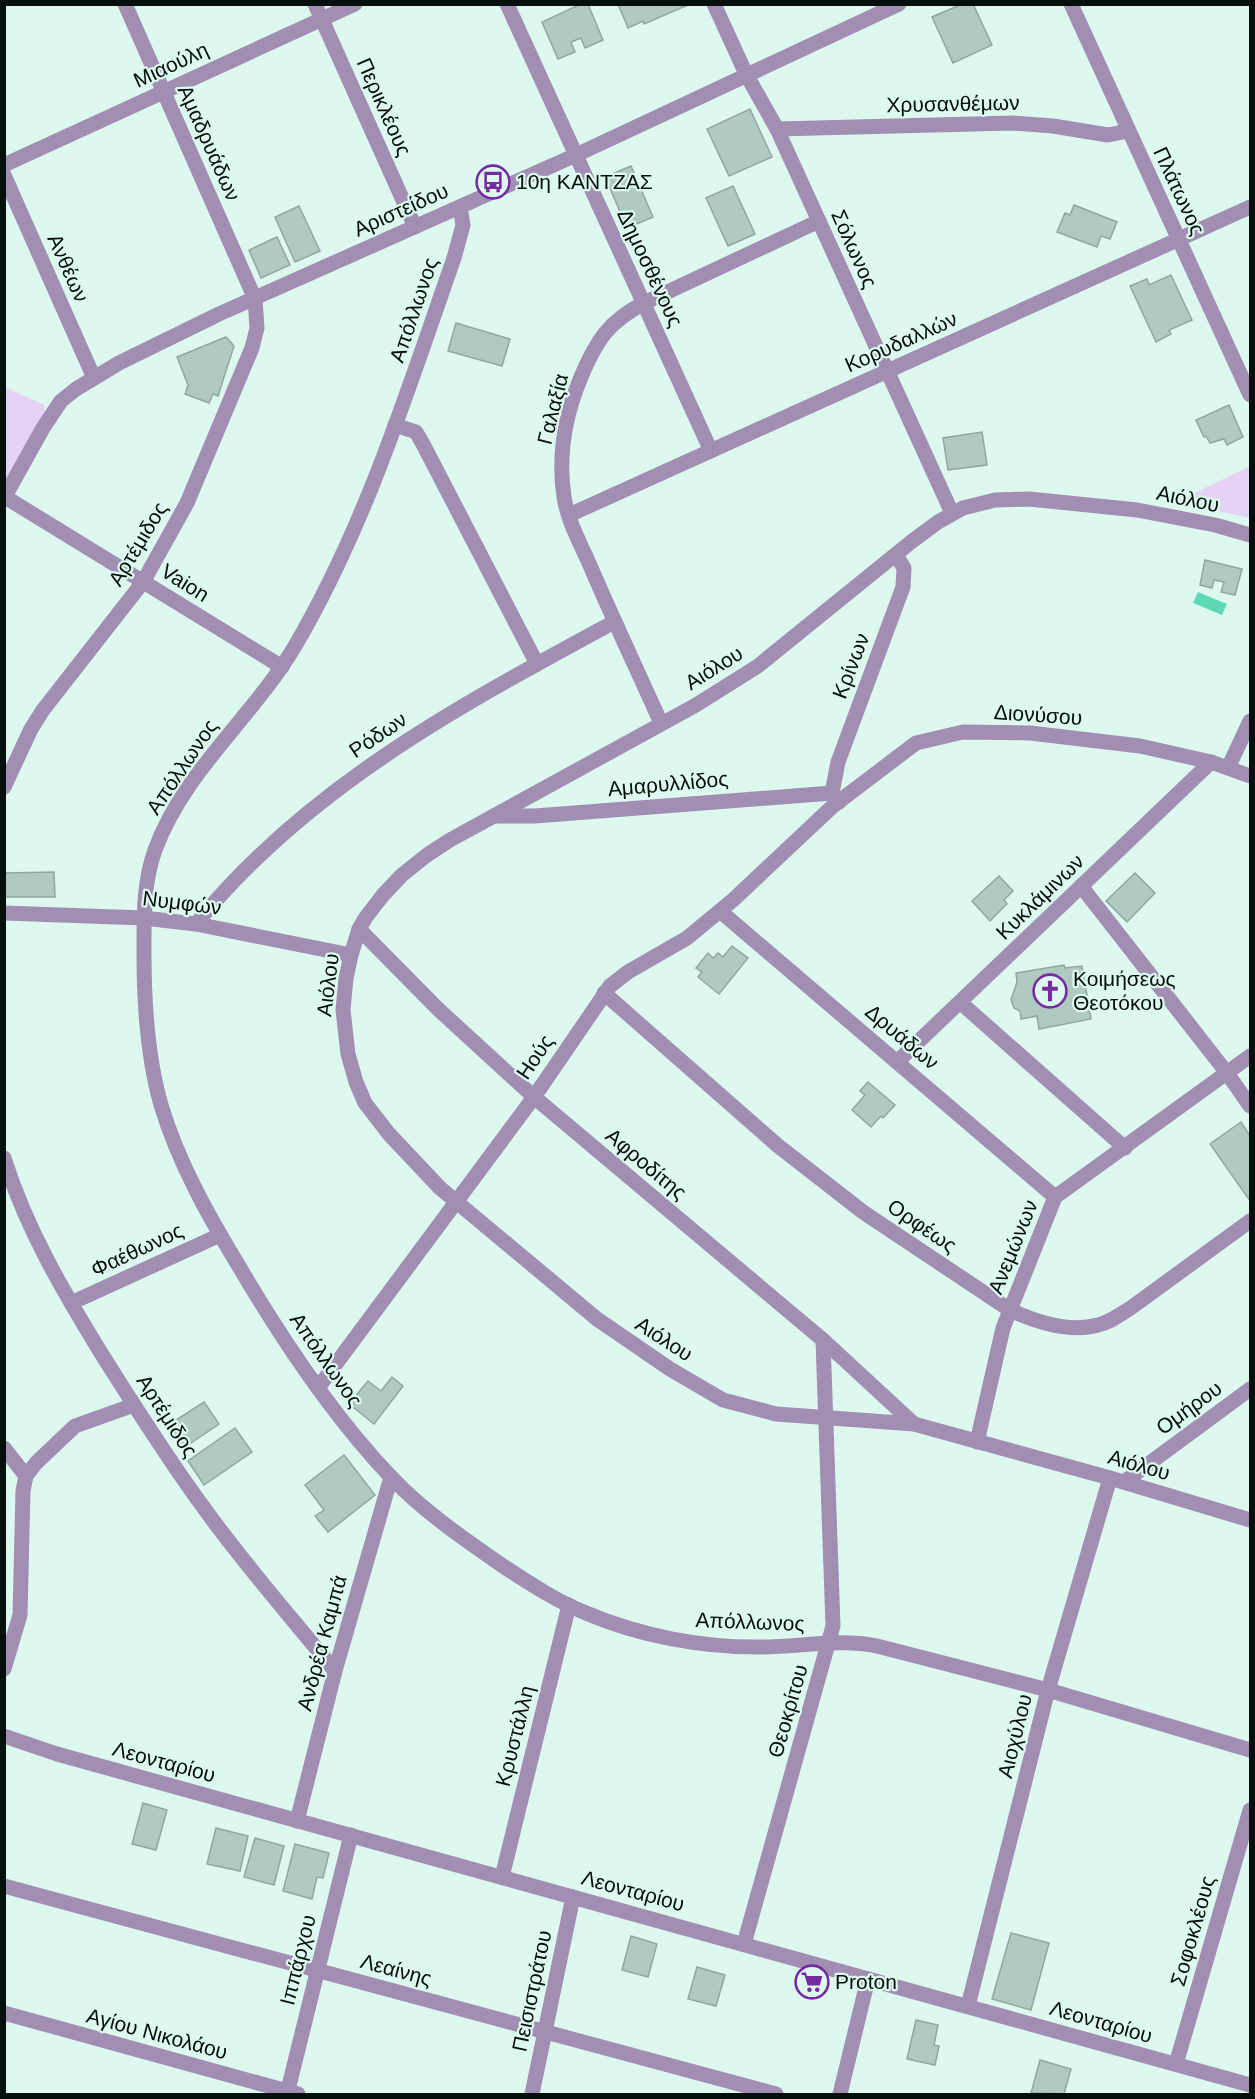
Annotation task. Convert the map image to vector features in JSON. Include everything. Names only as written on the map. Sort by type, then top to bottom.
[{"type":"street","name":"Αμαδρυάδων","points":[[125,4],[255,299]]},
{"type":"street","name":"Περικλέους","points":[[315,4],[415,227]]},
{"type":"street","name":"Μιαούλη","points":[[4,165],[355,4]]},
{"type":"street","name":"Δημοσθένους","points":[[507,4],[711,451]]},
{"type":"street","name":"Σόλωνος","points":[[714,4],[746,74],[777,129],[952,513]]},
{"type":"street","name":"Αριστείδου","points":[[5,498],[43,428],[61,401],[93,378],[145,349],[576,155],[899,4]]},
{"type":"street","name":"Πλάτωνος","points":[[1071,4],[1251,395]]},
{"type":"street","name":"Χρυσανθέμων","points":[[777,129],[1012,123],[1044,125],[1108,135],[1128,131]]},
{"type":"street","name":"Ανθέων","points":[[4,175],[93,378]]},
{"type":"street","name":"Απόλλωνος","points":[[460,207],[463,225],[461,237],[380,470],[324,592],[282,667],[205,764],[182,797],[155,851],[148,876],[144,918],[144,992],[149,1048],[161,1105],[184,1165],[220,1235],[279,1331],[318,1388],[391,1477],[416,1501],[465,1539],[520,1577],[569,1605],[599,1619],[690,1642],[759,1647],[829,1643],[877,1646],[1048,1690],[1251,1750]]},
{"type":"street","name":"Κορυδαλλών","points":[[569,515],[1251,207]]},
{"type":"street","name":"Γαλαξία","points":[[661,723],[614,622],[569,515],[563,485],[562,458],[564,433],[575,391],[605,332],[619,317],[644,303],[819,221]]},
{"type":"street","name":"Αρτέμιδος","points":[[4,787],[31,729],[43,710],[143,582],[187,503],[252,348],[257,328],[255,299]]},
{"type":"street","points":[[395,425],[416,432],[537,664]]},
{"type":"street","name":"Vaion","points":[[5,498],[282,667]]},
{"type":"street","name":"Αιόλου","points":[[1251,536],[1215,525],[1137,510],[1029,499],[978,503],[952,513],[925,532],[758,666],[696,705],[450,840],[412,866],[383,895],[359,929],[344,987],[343,1020],[348,1054],[359,1092],[389,1134],[440,1188],[597,1319],[670,1369],[723,1400],[776,1414],[914,1424],[1251,1520]]},
{"type":"street","name":"Κρίνων","points":[[835,797],[838,762],[903,587],[904,568],[896,555]]},
{"type":"street","name":"Ρόδων","points":[[196,924],[241,873],[337,788],[413,736],[614,622]]},
{"type":"street","points":[[1228,768],[1251,721]]},
{"type":"street","name":"Διονύσου","points":[[835,797],[916,743],[963,732],[1030,733],[1129,744],[1211,762],[1251,776]]},
{"type":"street","name":"Κυκλάμινων","points":[[898,1061],[1211,762]]},
{"type":"street","name":"Αμαρυλλίδος","points":[[496,816],[535,816],[835,797]]},
{"type":"street","name":"Ηούς","points":[[318,1388],[534,1097],[603,993],[628,972],[687,938],[720,911],[835,797]]},
{"type":"street","points":[[1081,886],[1251,1106]]},
{"type":"street","name":"Δρυάδων","points":[[720,911],[1055,1197]]},
{"type":"street","name":"Νυμφών","points":[[4,913],[144,918],[196,924],[351,955]]},
{"type":"street","name":"Αφροδίτης","points":[[359,929],[438,1009],[534,1097],[823,1340],[914,1424]]},
{"type":"street","name":"Ορφέως","points":[[603,993],[777,1145],[863,1212],[1010,1310],[1031,1319],[1072,1328],[1099,1325],[1115,1318],[1251,1221]]},
{"type":"street","points":[[961,1003],[1125,1148]]},
{"type":"street","name":"Ανεμώνων","points":[[977,1442],[1003,1328],[1055,1197],[1251,1056]]},
{"type":"street","name":"Αρτέμιδος","points":[[4,1158],[34,1234],[71,1304],[134,1405],[204,1509],[335,1671]]},
{"type":"street","name":"Φαέθωνος","points":[[71,1304],[220,1235]]},
{"type":"street","name":"Θεοκρίτου","points":[[744,1944],[833,1626],[823,1340]]},
{"type":"street","name":"Ομήρου","points":[[1117,1480],[1251,1389]]},
{"type":"street","points":[[4,1669],[20,1615],[23,1491],[26,1476],[36,1463],[75,1426],[134,1405]]},
{"type":"street","points":[[4,1448],[26,1476]]},
{"type":"street","name":"Ανδρέα Καμπά","points":[[297,1821],[335,1671],[391,1477]]},
{"type":"street","name":"Αιοχύλου","points":[[968,2006],[1048,1690],[1117,1480]]},
{"type":"street","name":"Κρυστάλλη","points":[[502,1877],[569,1605]]},
{"type":"street","name":"Λεονταρίου","points":[[4,1736],[69,1757],[297,1821],[1251,2085]]},
{"type":"street","name":"Σοφοκλέους","points":[[1176,2064],[1251,1810]]},
{"type":"street","name":"Ιππάρχου","points":[[291,2094],[317,1970],[351,1836]]},
{"type":"street","name":"Λεαίνης","points":[[4,1886],[776,2094]]},
{"type":"street","name":"Πεισιστράτου","points":[[532,2094],[573,1897]]},
{"type":"street","points":[[840,2094],[868,1980]]},
{"type":"street","name":"Αγίου Νικολάου","points":[[4,2013],[291,2094]]},
{"type":"shaded area","points":[[5,387],[44,405],[45,414],[5,485]]},
{"type":"shaded area","points":[[1250,466],[1250,518],[1176,502]]},
{"type":"shaded area","points":[[1198,592],[1227,604],[1222,615],[1193,603]]},
{"type":"building","points":[[581,4],[588,4],[603,40],[585,48],[581,38],[571,42],[575,52],[558,59],[542,22]]},
{"type":"building","points":[[618,4],[688,5],[644,24],[643,21],[628,28]]},
{"type":"building","points":[[962,4],[973,4],[992,45],[953,63],[932,17]]},
{"type":"building","points":[[750,109],[772,157],[729,176],[707,129]]},
{"type":"building","points":[[631,166],[653,217],[627,228],[605,177]]},
{"type":"building","points":[[733,186],[755,234],[728,246],[706,198]]},
{"type":"building","points":[[1074,205],[1117,222],[1110,239],[1101,236],[1097,247],[1057,232],[1065,213],[1070,215]]},
{"type":"building","points":[[299,206],[320,251],[295,262],[275,217]]},
{"type":"building","points":[[277,237],[290,265],[261,278],[249,250]]},
{"type":"building","points":[[1171,275],[1192,320],[1169,330],[1171,334],[1156,342],[1130,286],[1147,279],[1149,285]]},
{"type":"building","points":[[456,323],[510,339],[502,366],[448,351]]},
{"type":"building","points":[[226,337],[234,346],[218,396],[213,394],[209,403],[185,394],[188,385],[177,357]]},
{"type":"building","points":[[1229,405],[1243,437],[1227,445],[1224,439],[1210,443],[1206,436],[1204,437],[1196,420]]},
{"type":"building","points":[[982,432],[987,465],[948,470],[943,438]]},
{"type":"building","points":[[1205,560],[1242,569],[1235,595],[1221,592],[1224,582],[1214,580],[1212,588],[1200,585]]},
{"type":"building","points":[[54,872],[55,897],[5,897],[5,873]]},
{"type":"building","points":[[1135,873],[1155,893],[1127,922],[1106,901]]},
{"type":"building","points":[[999,876],[1013,891],[1004,900],[1007,904],[990,921],[972,901]]},
{"type":"building","points":[[732,946],[748,958],[719,994],[698,977],[702,972],[696,968],[708,953],[713,958],[718,953],[723,957]]},
{"type":"building","name":"Κοιμήσεως Θεοτόκου","points":[[1064,965],[1065,968],[1082,966],[1091,1019],[1039,1029],[1037,1016],[1021,1019],[1020,1011],[1014,1008],[1011,1000],[1017,982],[1016,973]]},
{"type":"building","points":[[868,1082],[895,1105],[871,1127],[852,1110],[865,1095],[860,1091]]},
{"type":"building","points":[[1241,1122],[1250,1136],[1250,1201],[1210,1144]]},
{"type":"building","points":[[392,1377],[403,1386],[374,1424],[349,1404],[368,1381],[381,1391]]},
{"type":"building","points":[[204,1402],[219,1424],[185,1447],[170,1424]]},
{"type":"building","points":[[235,1428],[252,1452],[204,1485],[188,1461]]},
{"type":"building","points":[[344,1455],[375,1495],[328,1532],[315,1516],[324,1510],[305,1485]]},
{"type":"building","points":[[143,1803],[167,1810],[156,1850],[132,1844]]},
{"type":"building","points":[[216,1828],[248,1836],[240,1871],[207,1864]]},
{"type":"building","points":[[255,1838],[284,1846],[274,1885],[244,1877]]},
{"type":"building","points":[[295,1844],[329,1853],[323,1878],[317,1877],[312,1899],[283,1891]]},
{"type":"building","points":[[1011,1933],[1049,1943],[1031,2010],[992,1999]]},
{"type":"building","points":[[631,1936],[657,1944],[648,1977],[622,1970]]},
{"type":"building","points":[[697,1967],[725,1975],[716,2006],[688,1999]]},
{"type":"building","points":[[916,2020],[938,2025],[934,2045],[939,2046],[935,2065],[907,2059]]},
{"type":"building","points":[[1040,2060],[1071,2069],[1064,2094],[1031,2093]]},
{"type":"place","name":"10η ΚΑΝΤΖΑΣ","points":[[493,182]]},
{"type":"place","name":"Κοιμήσεως Θεοτόκου","points":[[1050,991]]},
{"type":"place","name":"Proton","points":[[812,1982]]}]
